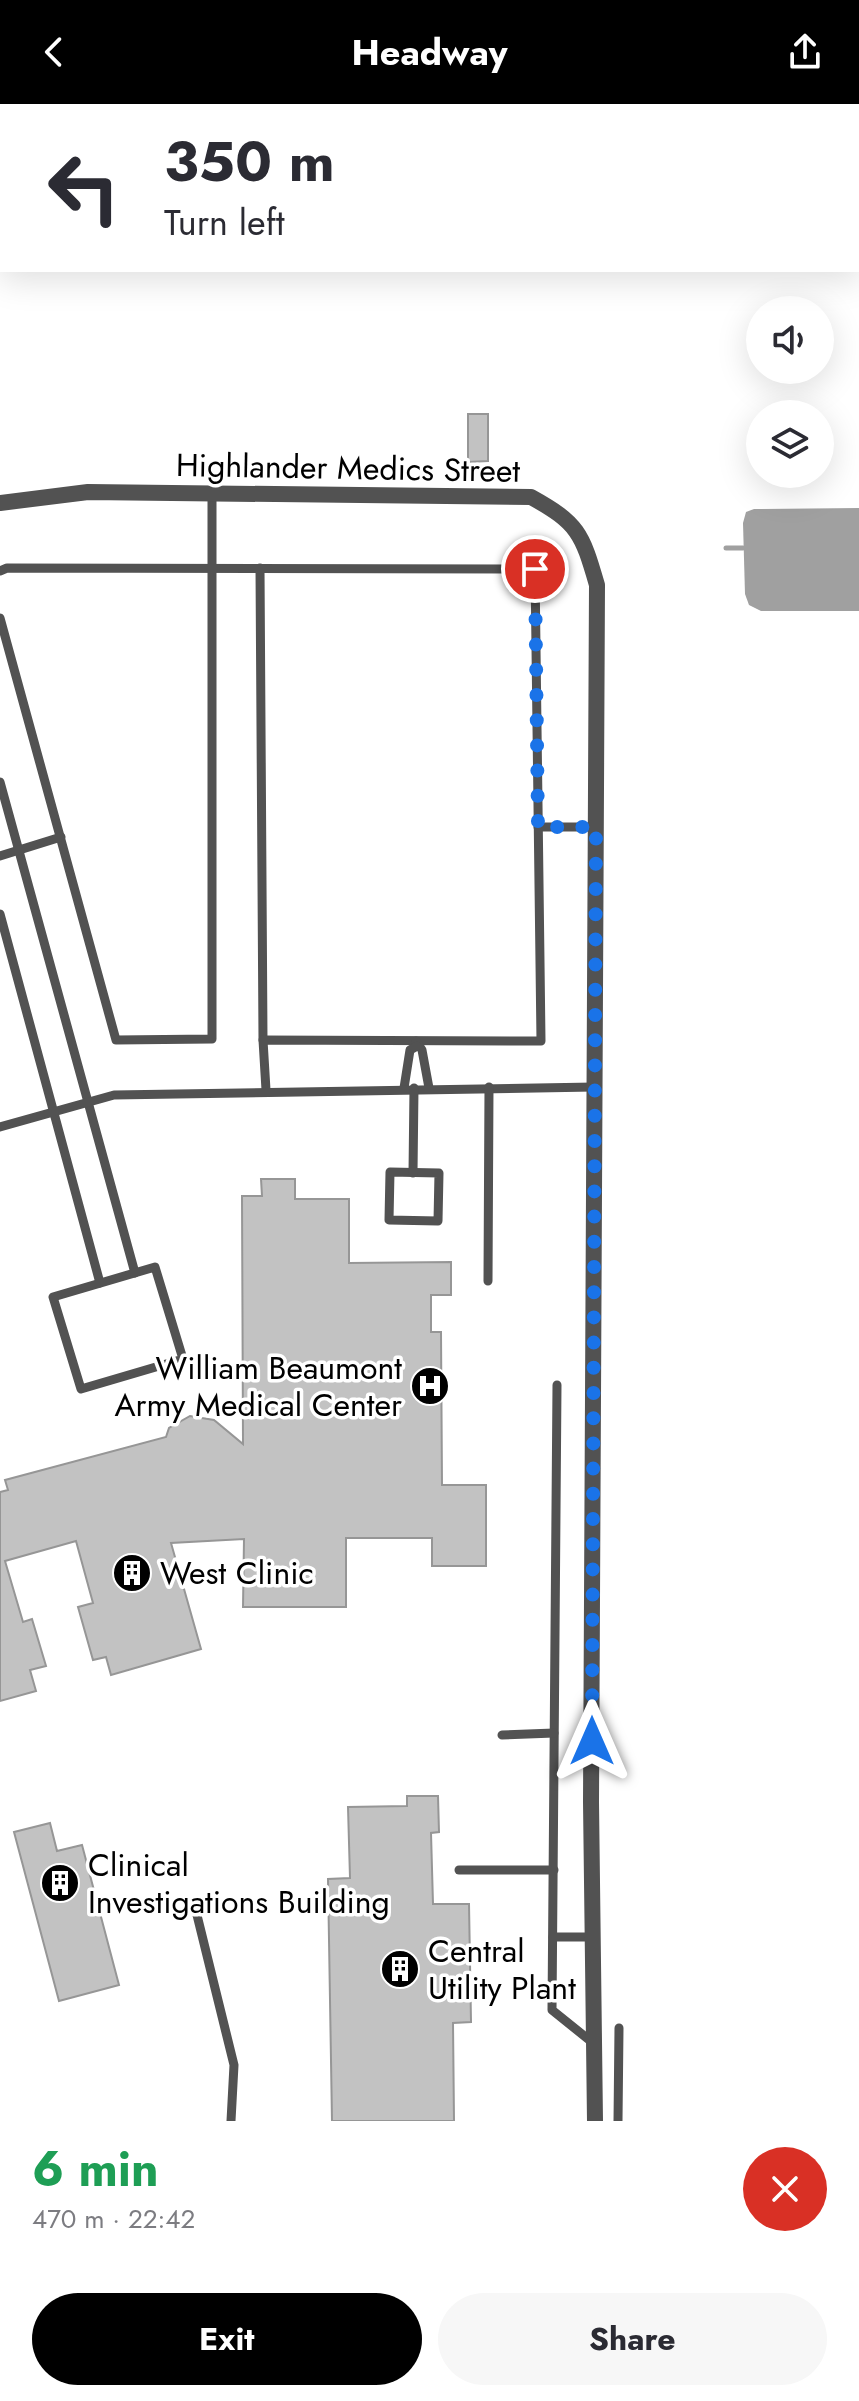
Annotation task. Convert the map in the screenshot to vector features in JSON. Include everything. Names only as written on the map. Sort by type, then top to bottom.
[{"type":"street","name":"Highlander Medics Street","points":[[0,503],[88,492],[531,497],[563,515],[584,540],[597,585],[595,2121]]},
{"type":"lane","points":[[0,618],[116,1040],[212,1039],[212,494]]},
{"type":"lane","points":[[0,571],[7,568],[212,567],[535,569],[541,1041],[416,1043],[263,1040]]},
{"type":"lane","points":[[260,568],[263,1040],[266,1090]]},
{"type":"lane","points":[[0,782],[135,1273]]},
{"type":"lane","points":[[538,827],[596,827]]},
{"type":"lane","points":[[0,856],[61,837]]},
{"type":"lane","points":[[0,914],[100,1283]]},
{"type":"lane","points":[[416,1043],[422,1050],[429,1088]]},
{"type":"lane","points":[[413,1173],[409,1088],[410,1050],[416,1043]]},
{"type":"lane","points":[[488,1281],[489,1087]]},
{"type":"lane","points":[[0,1127],[114,1095],[266,1090],[594,1087]]},
{"type":"lane","points":[[390,1172],[413,1173],[439,1173],[438,1221],[389,1220],[390,1172]]},
{"type":"lane","points":[[155,1267],[183,1359],[81,1389],[53,1297],[100,1283],[155,1267]]},
{"type":"lane","points":[[557,1385],[552,2010],[596,2045]]},
{"type":"lane","points":[[502,1735],[554,1733]]},
{"type":"lane","points":[[459,1870],[554,1870]]},
{"type":"lane","points":[[195,1907],[234,2065],[231,2121]]},
{"type":"lane","points":[[553,1937],[594,1937]]},
{"type":"lane","points":[[618,2121],[619,2028]]},
{"type":"shaded area","points":[[859,508],[859,611],[761,611],[749,605],[745,594],[743,523],[746,512],[754,509]]},
{"type":"building","points":[[468,414],[488,414],[488,461],[468,462]]},
{"type":"building","points":[[261,1179],[295,1179],[295,1199],[349,1199],[349,1263],[451,1262],[451,1295],[431,1295],[431,1332],[441,1332],[442,1485],[486,1485],[486,1566],[432,1566],[432,1538],[346,1538],[346,1607],[243,1607],[244,1539],[171,1543],[201,1649],[111,1675],[106,1657],[93,1660],[78,1607],[93,1603],[76,1541],[5,1561],[23,1622],[32,1619],[46,1666],[30,1670],[36,1691],[0,1701],[0,1492],[8,1490],[5,1480],[166,1437],[169,1428],[190,1416],[214,1420],[243,1444],[242,1196],[262,1196]]},
{"type":"building","name":"Central Utility Plant","points":[[407,1796],[438,1796],[439,1832],[431,1833],[433,1904],[469,1904],[471,2022],[453,2023],[454,2121],[332,2121],[328,1879],[350,1878],[348,1807],[407,1806]]},
{"type":"building","name":"Clinical Investigations Building","points":[[50,1823],[57,1851],[82,1845],[119,1985],[59,2001],[14,1832]]},
{"type":"waterway","points":[[726,548],[743,548]]},
{"type":"place","name":"William Beaumont Army Medical Center","points":[[430,1386]]},
{"type":"place","name":"West Clinic","points":[[132,1573]]},
{"type":"place","name":"Clinical Investigations Building","points":[[60,1883]]},
{"type":"place","name":"Central Utility Plant","points":[[400,1969]]},
{"type":"route","points":[[535,569],[538,827],[596,827],[592,1741]]}]
